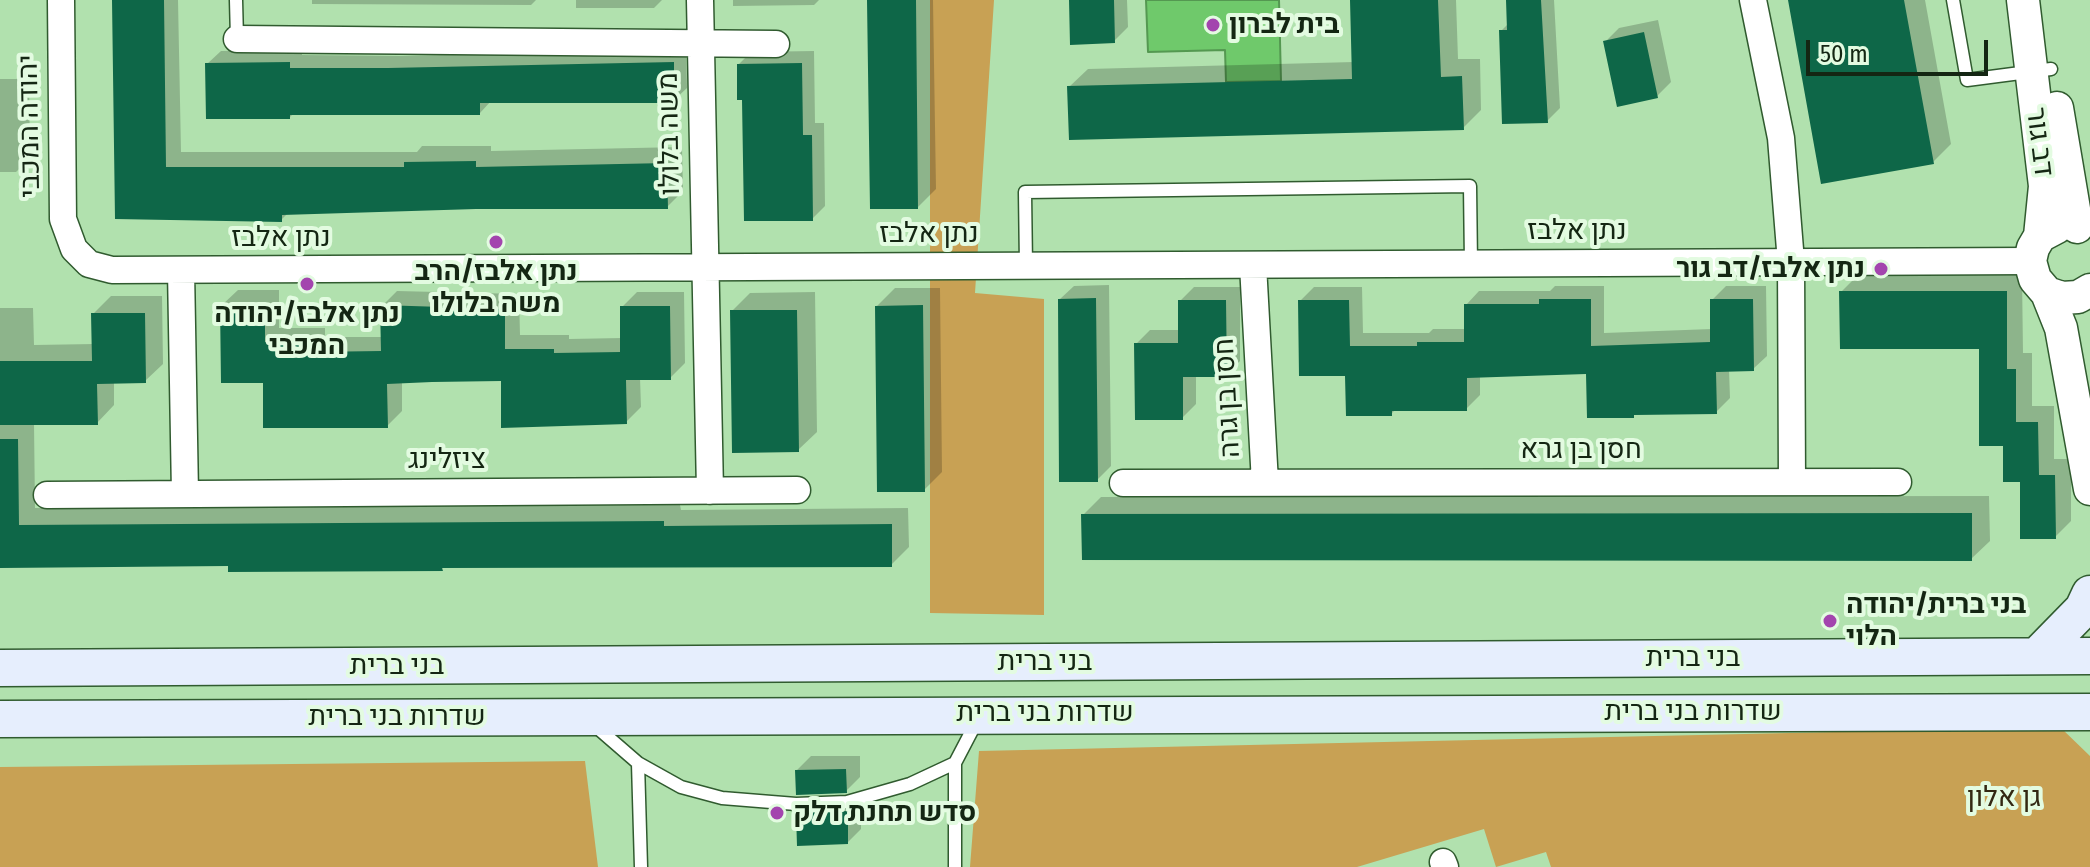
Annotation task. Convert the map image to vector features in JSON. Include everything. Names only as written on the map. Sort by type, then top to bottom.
[{"type":"main road","points":[[2037,656],[2083,609],[2090,594]]},
{"type":"main road","name":"בני ברית","points":[[0,668],[2090,656]]},
{"type":"main road","points":[[2053,712],[2090,742]]},
{"type":"main road","name":"שדרות בני ברית","points":[[0,719],[980,713],[2090,712]]},
{"type":"street","name":"יהודה המכבי","points":[[61,0],[63,219],[74,249]]},
{"type":"street","name":"משה בלולו","points":[[700,0],[704,267]]},
{"type":"street","points":[[1753,0],[1781,138],[1791,262],[1792,482]]},
{"type":"street","name":"דב גור","points":[[2023,0],[2084,230]]},
{"type":"street","name":"דב גור","points":[[2035,249],[2045,186],[2039,0]]},
{"type":"street","points":[[237,39],[776,44]]},
{"type":"street","points":[[2084,230],[2061,226],[2035,249],[2035,279],[2047,293],[2061,328],[2090,489]]},
{"type":"street","name":"נתן אלבז","points":[[74,249],[89,264],[112,270],[1791,262],[2035,249]]},
{"type":"street","name":"חסן בן גרה","points":[[1123,483],[1265,483],[1253,265]]},
{"type":"street","points":[[704,267],[710,491]]},
{"type":"street","points":[[181,270],[185,494]]},
{"type":"street","points":[[2047,293],[2070,299],[2090,290]]},
{"type":"street","name":"חסן בן גרא","points":[[1265,483],[1898,482]]},
{"type":"street","name":"ציזלינג","points":[[47,495],[797,490]]},
{"type":"lane","points":[[236,0],[237,39]]},
{"type":"lane","points":[[1953,0],[1967,80],[2040,71]]},
{"type":"lane","points":[[1026,266],[1025,192],[1470,186],[1471,264]]},
{"type":"lane","points":[[955,867],[955,763],[972,735],[980,713]]},
{"type":"lane","points":[[585,717],[638,763],[681,787],[722,798],[796,804],[847,802],[910,784],[955,763]]},
{"type":"lane","points":[[638,763],[641,867]]},
{"type":"green space","points":[[930,0],[994,0],[975,293],[1044,299],[1044,615],[930,613]]},
{"type":"green space","name":"גן אלון","points":[[2060,727],[2090,756],[2090,867],[1551,867],[1546,852],[1496,867],[1484,829],[1357,867],[970,867],[979,751]]},
{"type":"green space","points":[[585,761],[598,867],[0,867],[0,767]]},
{"type":"shaded area","name":"בית לברון","points":[[1146,0],[1279,0],[1281,81],[1226,82],[1225,50],[1148,52]]},
{"type":"building","points":[[112,0],[164,0],[166,167],[404,167],[404,162],[476,161],[476,167],[667,163],[668,209],[476,209],[282,215],[282,222],[115,219]]},
{"type":"building","points":[[867,0],[916,0],[918,209],[870,209]]},
{"type":"building","points":[[1069,0],[1114,0],[1115,43],[1070,45]]},
{"type":"building","points":[[1350,0],[1438,0],[1441,77],[1462,76],[1464,130],[1069,140],[1067,86],[1352,79]]},
{"type":"building","points":[[1506,0],[1541,0],[1548,123],[1502,124],[1499,30],[1507,30]]},
{"type":"building","points":[[1788,0],[1904,0],[1934,164],[1821,184]]},
{"type":"building","points":[[1644,32],[1658,98],[1617,107],[1603,41]]},
{"type":"building","points":[[290,62],[290,68],[388,68],[674,62],[674,103],[480,103],[480,115],[290,115],[290,119],[206,119],[205,63]]},
{"type":"building","points":[[802,63],[803,135],[812,135],[813,221],[744,221],[742,100],[737,100],[737,64]]},
{"type":"building","points":[[1839,291],[2007,291],[2007,369],[2016,369],[2016,422],[2038,422],[2039,475],[2055,475],[2056,539],[2020,539],[2020,482],[2003,482],[2003,446],[1979,446],[1979,349],[1840,349]]},
{"type":"building","points":[[1096,298],[1098,482],[1059,482],[1058,299]]},
{"type":"building","points":[[1539,299],[1591,299],[1591,346],[1710,342],[1710,299],[1753,299],[1754,371],[1716,372],[1717,414],[1634,415],[1634,418],[1587,418],[1586,374],[1467,378],[1467,411],[1392,411],[1392,416],[1346,416],[1345,376],[1299,376],[1298,300],[1349,300],[1350,346],[1417,346],[1417,342],[1464,342],[1464,304],[1539,304]]},
{"type":"building","points":[[1178,300],[1226,300],[1227,377],[1183,377],[1183,420],[1135,420],[1134,343],[1178,343]]},
{"type":"building","points":[[220,304],[265,304],[265,342],[311,342],[311,352],[381,351],[380,305],[505,309],[505,349],[554,349],[554,353],[620,352],[620,306],[670,306],[671,380],[626,380],[627,424],[501,428],[501,381],[387,384],[388,428],[263,428],[263,383],[221,383]]},
{"type":"building","points":[[923,305],[925,492],[877,492],[875,306]]},
{"type":"building","points":[[730,310],[797,310],[799,452],[732,453]]},
{"type":"building","points":[[91,313],[145,313],[146,383],[97,384],[98,425],[0,425],[0,361],[92,361]]},
{"type":"building","points":[[0,439],[18,439],[19,525],[664,521],[664,526],[892,524],[892,567],[228,572],[228,566],[0,568]]},
{"type":"building","points":[[1972,513],[1972,561],[1082,560],[1081,514]]},
{"type":"building","points":[[846,769],[847,793],[796,795],[795,770]]},
{"type":"building","points":[[848,811],[848,844],[797,846],[796,813]]},
{"type":"place","name":"בית לברון","points":[[1213,25]]},
{"type":"place","name":"נתן אלבז/הרב משה בלולו","points":[[496,242]]},
{"type":"place","name":"נתן אלבז/דב גור","points":[[1881,269]]},
{"type":"place","name":"נתן אלבז/יהודה המכבי","points":[[307,284]]},
{"type":"place","name":"בני ברית/יהודה הלוי","points":[[1830,621]]},
{"type":"place","name":"סדש תחנת דלק","points":[[777,813]]}]
